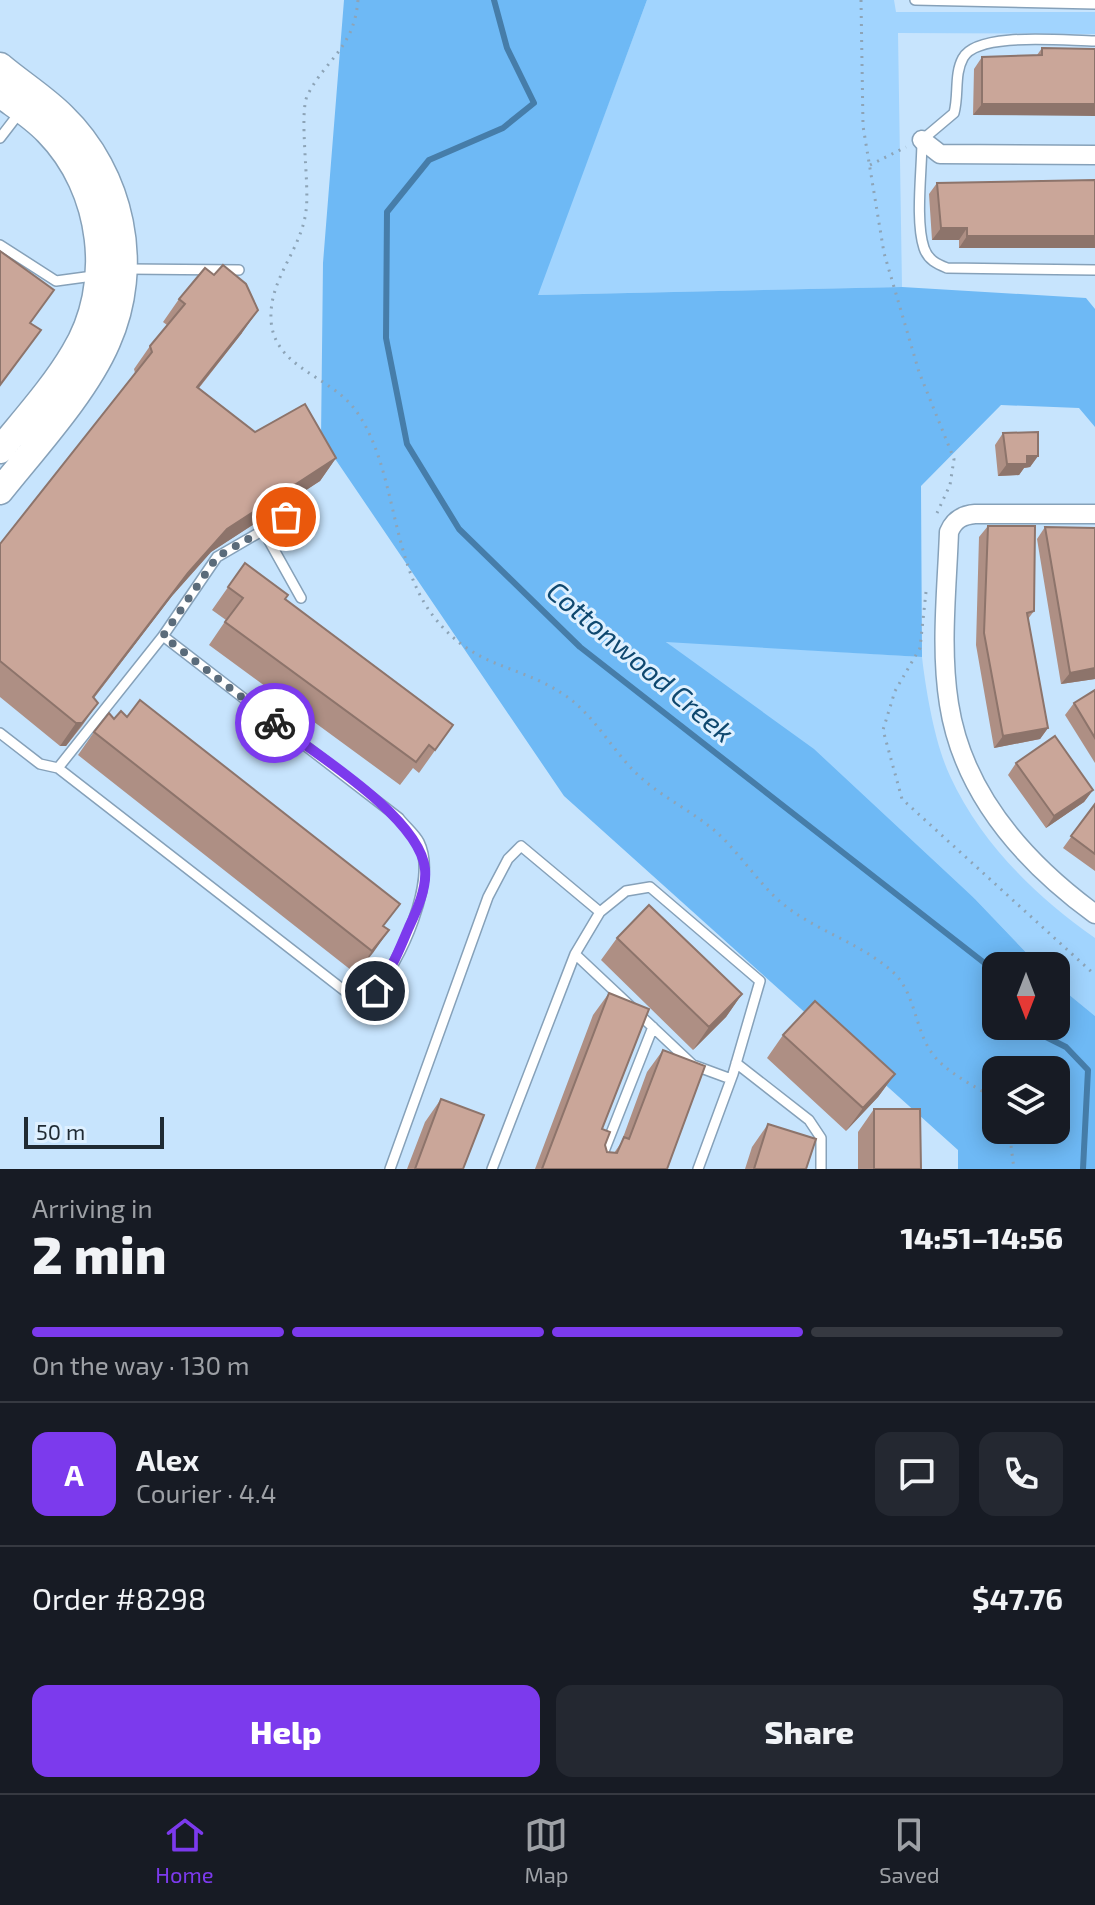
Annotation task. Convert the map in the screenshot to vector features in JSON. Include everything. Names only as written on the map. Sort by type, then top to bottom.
[{"type":"street","points":[[0,66],[78,173],[92,207],[98,236],[98,275],[87,327],[74,353],[0,450]]},
{"type":"street","points":[[0,94],[62,116],[95,157],[112,191],[122,232],[124,269],[112,330],[92,370],[0,491]]},
{"type":"street","points":[[922,140],[940,154],[1095,155]]},
{"type":"street","points":[[1095,514],[975,514],[957,520],[949,532],[946,661],[949,703],[959,745],[981,794],[1010,837],[1046,875],[1095,914]]},
{"type":"lane","points":[[915,0],[1095,4]]},
{"type":"lane","points":[[1095,41],[995,41],[975,45],[961,61],[954,113],[922,140],[922,232],[924,250],[933,262],[960,270],[1095,270]]},
{"type":"lane","points":[[0,138],[28,102]]},
{"type":"lane","points":[[0,245],[56,281],[142,266],[239,270]]},
{"type":"lane","points":[[58,768],[163,636],[217,557],[310,503]]},
{"type":"lane","points":[[263,530],[301,598]]},
{"type":"lane","points":[[0,733],[40,764],[58,768],[350,995],[375,991],[387,977],[423,892],[426,870],[419,842],[399,818],[163,636]]},
{"type":"lane","points":[[390,1169],[488,897],[508,859],[521,846],[600,912]]},
{"type":"lane","points":[[492,1169],[575,954],[600,912],[626,891],[650,887],[760,981],[731,1079],[698,1169]]},
{"type":"lane","points":[[575,954],[693,1065],[731,1079]]},
{"type":"lane","points":[[597,1169],[653,1027]]},
{"type":"lane","points":[[736,1063],[809,1120],[821,1138],[821,1169]]},
{"type":"path","points":[[358,0],[357,19],[348,37],[306,97],[306,214],[298,244],[282,270],[272,297],[271,322],[275,340],[287,357],[354,408],[379,466],[414,582],[430,612],[465,650],[563,693],[589,716],[638,775],[714,831],[773,896],[801,919],[859,948],[896,975],[912,1003],[929,1050],[943,1066],[982,1091]]},
{"type":"path","points":[[861,0],[862,106],[884,253],[922,379],[946,439]]},
{"type":"path","points":[[870,165],[922,140]]},
{"type":"path","points":[[1011,1144],[1014,1169]]},
{"type":"shaded area","points":[[344,0],[647,0],[538,295],[902,287],[1086,298],[1095,309],[1095,427],[1079,408],[1001,405],[921,486],[922,657],[666,642],[814,749],[975,899],[1026,952],[982,952],[982,1040],[1070,1040],[1070,995],[1095,1016],[1095,1169],[958,1169],[958,1150],[564,796],[321,438],[323,263]]},
{"type":"shaded area","points":[[647,0],[894,0],[896,12],[1095,12],[1095,34],[898,33],[902,287],[537,295]]},
{"type":"shaded area","points":[[665,641],[922,657],[940,749],[950,776],[977,824],[1031,886],[1095,938],[1095,1016],[1070,995],[1070,952],[1026,952],[975,899]]},
{"type":"building","points":[[1042,48],[1095,49],[1095,104],[982,104],[982,57],[1042,55]]},
{"type":"building","points":[[1095,180],[1095,236],[967,236],[967,228],[941,228],[937,183]]},
{"type":"building","points":[[0,251],[54,290],[30,323],[41,330],[0,385]]},
{"type":"building","points":[[223,265],[246,284],[258,310],[197,387],[255,432],[305,404],[336,458],[227,529],[188,573],[93,697],[98,703],[82,723],[76,723],[0,661],[0,544],[152,352],[150,346],[185,304],[179,299],[205,268],[214,275]]},
{"type":"building","points":[[1038,432],[1038,456],[1027,456],[1027,464],[1007,464],[1003,433]]},
{"type":"building","points":[[988,526],[1035,526],[1034,611],[1027,613],[1048,728],[1003,736],[984,633]]},
{"type":"building","points":[[1045,527],[1095,528],[1095,668],[1070,673]]},
{"type":"building","points":[[245,563],[288,595],[285,599],[453,725],[435,750],[429,745],[416,762],[225,622],[243,598],[228,587]]},
{"type":"building","points":[[1095,690],[1095,738],[1074,703]]},
{"type":"building","points":[[140,700],[400,904],[383,926],[389,930],[372,951],[94,732],[109,713],[114,719],[121,711],[127,717]]},
{"type":"building","points":[[1055,736],[1093,790],[1054,816],[1016,763]]},
{"type":"building","points":[[1095,804],[1095,854],[1071,836]]},
{"type":"building","points":[[649,905],[742,994],[709,1027],[617,938]]},
{"type":"building","points":[[609,993],[649,1009],[602,1129],[610,1132],[605,1145],[607,1152],[617,1153],[624,1137],[629,1139],[663,1050],[705,1066],[667,1169],[542,1169]]},
{"type":"building","points":[[815,1001],[895,1074],[863,1108],[783,1035]]},
{"type":"building","points":[[441,1099],[484,1115],[463,1169],[415,1169]]},
{"type":"building","points":[[874,1109],[920,1109],[921,1169],[874,1169]]},
{"type":"building","points":[[768,1124],[816,1139],[806,1169],[754,1169]]},
{"type":"waterway","name":"Cottonwood Creek","points":[[494,0],[507,48],[534,103],[503,128],[429,160],[387,212],[386,338],[407,444],[459,529],[580,647],[982,961]]},
{"type":"waterway","name":"Cottonwood Creek","points":[[1052,1040],[1066,1047],[1088,1070],[1083,1169]]},
{"type":"way so far","points":[[275,723],[163,636],[217,557],[286,517]]},
{"type":"route","points":[[275,723],[399,818],[419,842],[426,870],[423,892],[387,977],[375,991]]}]
